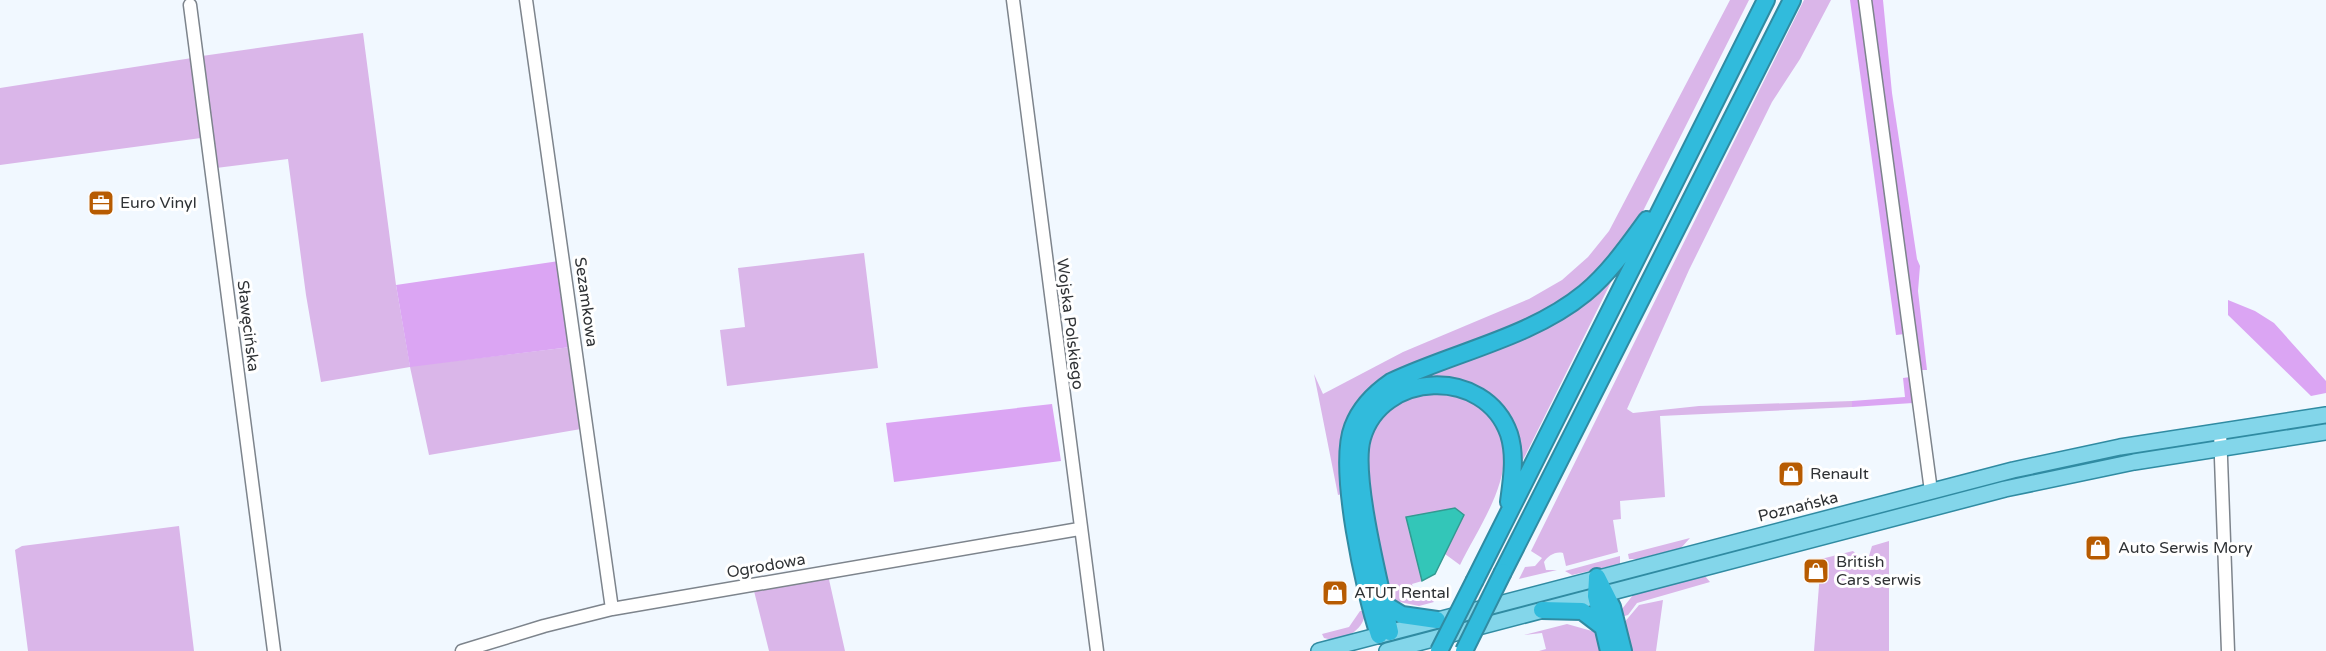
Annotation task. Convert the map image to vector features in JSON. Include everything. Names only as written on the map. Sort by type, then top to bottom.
[{"type":"highway","points":[[1439,651],[1767,0]]},
{"type":"highway","points":[[1464,651],[1792,0]]},
{"type":"highway","points":[[1384,634],[1370,606],[1349,488],[1348,444],[1358,416],[1374,395],[1391,382],[1526,328],[1585,293],[1613,265],[1674,183]]},
{"type":"highway","points":[[1384,634],[1384,604],[1362,487],[1360,460],[1362,439],[1370,421],[1388,399],[1420,386],[1447,385],[1460,387],[1489,404],[1501,418],[1509,433],[1513,452],[1507,514]]},
{"type":"highway","points":[[1597,577],[1601,595],[1603,627],[1609,651]]},
{"type":"highway","points":[[1601,595],[1612,607],[1623,651]]},
{"type":"highway","points":[[1384,604],[1402,615],[1437,620]]},
{"type":"highway","points":[[1542,610],[1582,611],[1603,627]]},
{"type":"main road","name":"Poznańska","points":[[1319,651],[1597,577],[2071,457],[2326,415]]},
{"type":"main road","name":"Poznańska","points":[[1388,651],[2004,489],[2134,462],[2326,432]]},
{"type":"main road","points":[[1384,634],[1388,651]]},
{"type":"street","name":"Sezamkowa","points":[[526,0],[612,609]]},
{"type":"street","name":"Wojska Polskiego","points":[[1013,0],[1079,529],[1097,651]]},
{"type":"street","points":[[1865,0],[1931,491]]},
{"type":"street","name":"Sławęcińska","points":[[190,5],[274,651]]},
{"type":"street","points":[[2220,431],[2228,651]]},
{"type":"street","name":"Ogrodowa","points":[[462,651],[544,626],[612,609],[1079,529]]},
{"type":"shaded area","points":[[1730,0],[1749,0],[1634,229],[1621,247],[1592,279],[1559,305],[1491,336],[1399,369],[1368,393],[1349,422],[1344,438],[1340,474],[1342,494],[1338,495],[1314,374],[1323,394],[1403,352],[1529,299],[1562,280],[1588,257],[1609,231]]},
{"type":"shaded area","points":[[1804,0],[1831,0],[1800,59],[1772,102],[1689,270],[1627,409],[1633,413],[1699,406],[1852,401],[1852,407],[1660,416],[1665,497],[1620,501],[1621,519],[1613,520],[1618,552],[1566,566],[1563,553],[1555,553],[1544,562],[1546,570],[1557,570],[1519,579],[1525,567],[1535,566],[1542,558],[1531,551]]},
{"type":"shaded area","points":[[1850,0],[1860,0],[1905,334],[1896,335]]},
{"type":"shaded area","points":[[1869,0],[1883,0],[1892,93],[1917,259],[1920,266],[1918,291],[1927,370],[1918,370]]},
{"type":"shaded area","points":[[363,33],[396,285],[410,366],[571,347],[581,429],[429,455],[410,367],[321,382],[306,295],[288,159],[216,168],[202,56]]},
{"type":"shaded area","points":[[192,58],[201,138],[0,165],[0,88]]},
{"type":"shaded area","points":[[864,253],[878,368],[727,386],[720,330],[745,327],[738,268]]},
{"type":"shaded area","points":[[559,261],[571,347],[410,367],[396,285]]},
{"type":"shaded area","points":[[1618,268],[1519,468],[1499,417],[1487,394],[1461,380],[1441,378],[1411,381],[1507,342]]},
{"type":"shaded area","points":[[2228,300],[2255,311],[2274,323],[2326,381],[2326,393],[2311,396],[2228,315]]},
{"type":"shaded area","points":[[1910,377],[1913,403],[1852,407],[1852,401],[1905,397],[1903,378]]},
{"type":"shaded area","points":[[1435,389],[1475,400],[1490,414],[1503,441],[1504,459],[1495,496],[1460,565],[1445,554],[1464,514],[1406,517],[1422,581],[1412,584],[1416,601],[1430,598],[1434,602],[1419,606],[1390,600],[1368,484],[1367,452],[1374,426],[1401,397]]},
{"type":"shaded area","points":[[1052,404],[1061,461],[894,482],[886,423]]},
{"type":"shaded area","points":[[1455,508],[1464,515],[1435,574],[1422,581],[1406,517]]},
{"type":"shaded area","points":[[179,526],[194,651],[28,651],[15,550],[22,546]]},
{"type":"shaded area","points":[[1690,538],[1681,548],[1629,559],[1628,554]]},
{"type":"shaded area","points":[[1889,541],[1889,651],[1814,651],[1821,559],[1853,551],[1860,558],[1869,556],[1872,546]]},
{"type":"shaded area","points":[[1620,556],[1620,564],[1572,575],[1565,571]]},
{"type":"shaded area","points":[[828,575],[845,651],[769,651],[753,587]]},
{"type":"shaded area","points":[[1705,576],[1710,582],[1637,603],[1628,615],[1621,617],[1622,609],[1633,595]]},
{"type":"shaded area","points":[[1663,600],[1656,651],[1630,651],[1623,624],[1639,605]]},
{"type":"shaded area","points":[[1360,611],[1365,611],[1364,618],[1351,634],[1338,639],[1324,638],[1322,634],[1349,627]]},
{"type":"shaded area","points":[[1567,624],[1599,633],[1603,651],[1539,651],[1546,649],[1542,633],[1524,635]]},
{"type":"place","name":"Euro Vinyl","points":[[101,203]]},
{"type":"place","name":"Renault","points":[[1791,474]]},
{"type":"place","name":"Auto Serwis Mory","points":[[2098,548]]},
{"type":"place","name":"British Cars serwis","points":[[1816,571]]},
{"type":"place","name":"ATUT Rental","points":[[1335,593]]}]
